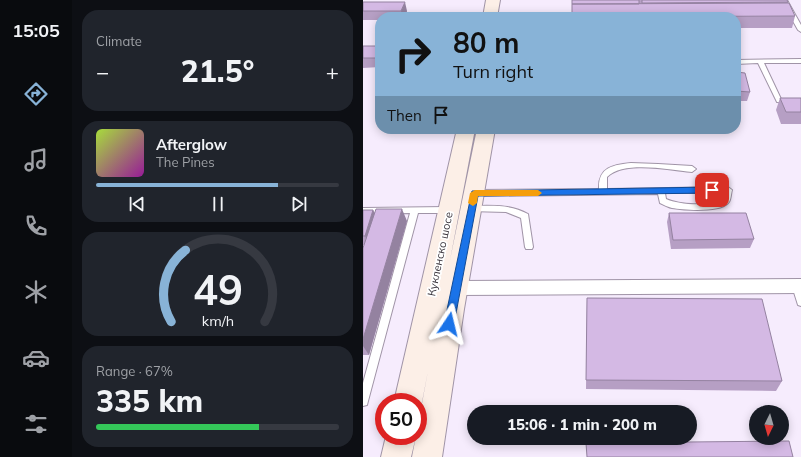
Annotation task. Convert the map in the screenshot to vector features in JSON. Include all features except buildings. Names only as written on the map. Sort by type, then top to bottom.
[{"type":"main road","points":[[491,12],[493,0]]},
{"type":"main road","name":"Кукленско шосе","points":[[427,457],[455,288],[463,206],[466,134]]},
{"type":"main road","name":"Кукленско шосе","points":[[411,393],[484,134]]},
{"type":"main road","points":[[396,457],[399,445]]},
{"type":"street","points":[[455,288],[799,291]]},
{"type":"lane","points":[[784,0],[801,30]]},
{"type":"lane","points":[[741,62],[801,61]]},
{"type":"lane","points":[[760,62],[779,101],[801,102]]},
{"type":"lane","points":[[603,192],[603,177],[609,170],[619,166],[651,166],[691,169]]},
{"type":"lane","points":[[363,211],[415,210],[603,192],[706,190],[728,190],[726,201],[717,206],[698,207],[672,205],[663,201],[661,191]]},
{"type":"lane","points":[[463,206],[518,211],[525,216],[529,247]]},
{"type":"lane","points":[[363,401],[415,210]]},
{"type":"shaded area","points":[[363,0],[801,0],[801,457],[363,457]]},
{"type":"slow traffic","points":[[473,203],[475,193],[538,193]]},
{"type":"route","points":[[449,324],[475,193],[712,190]]}]
